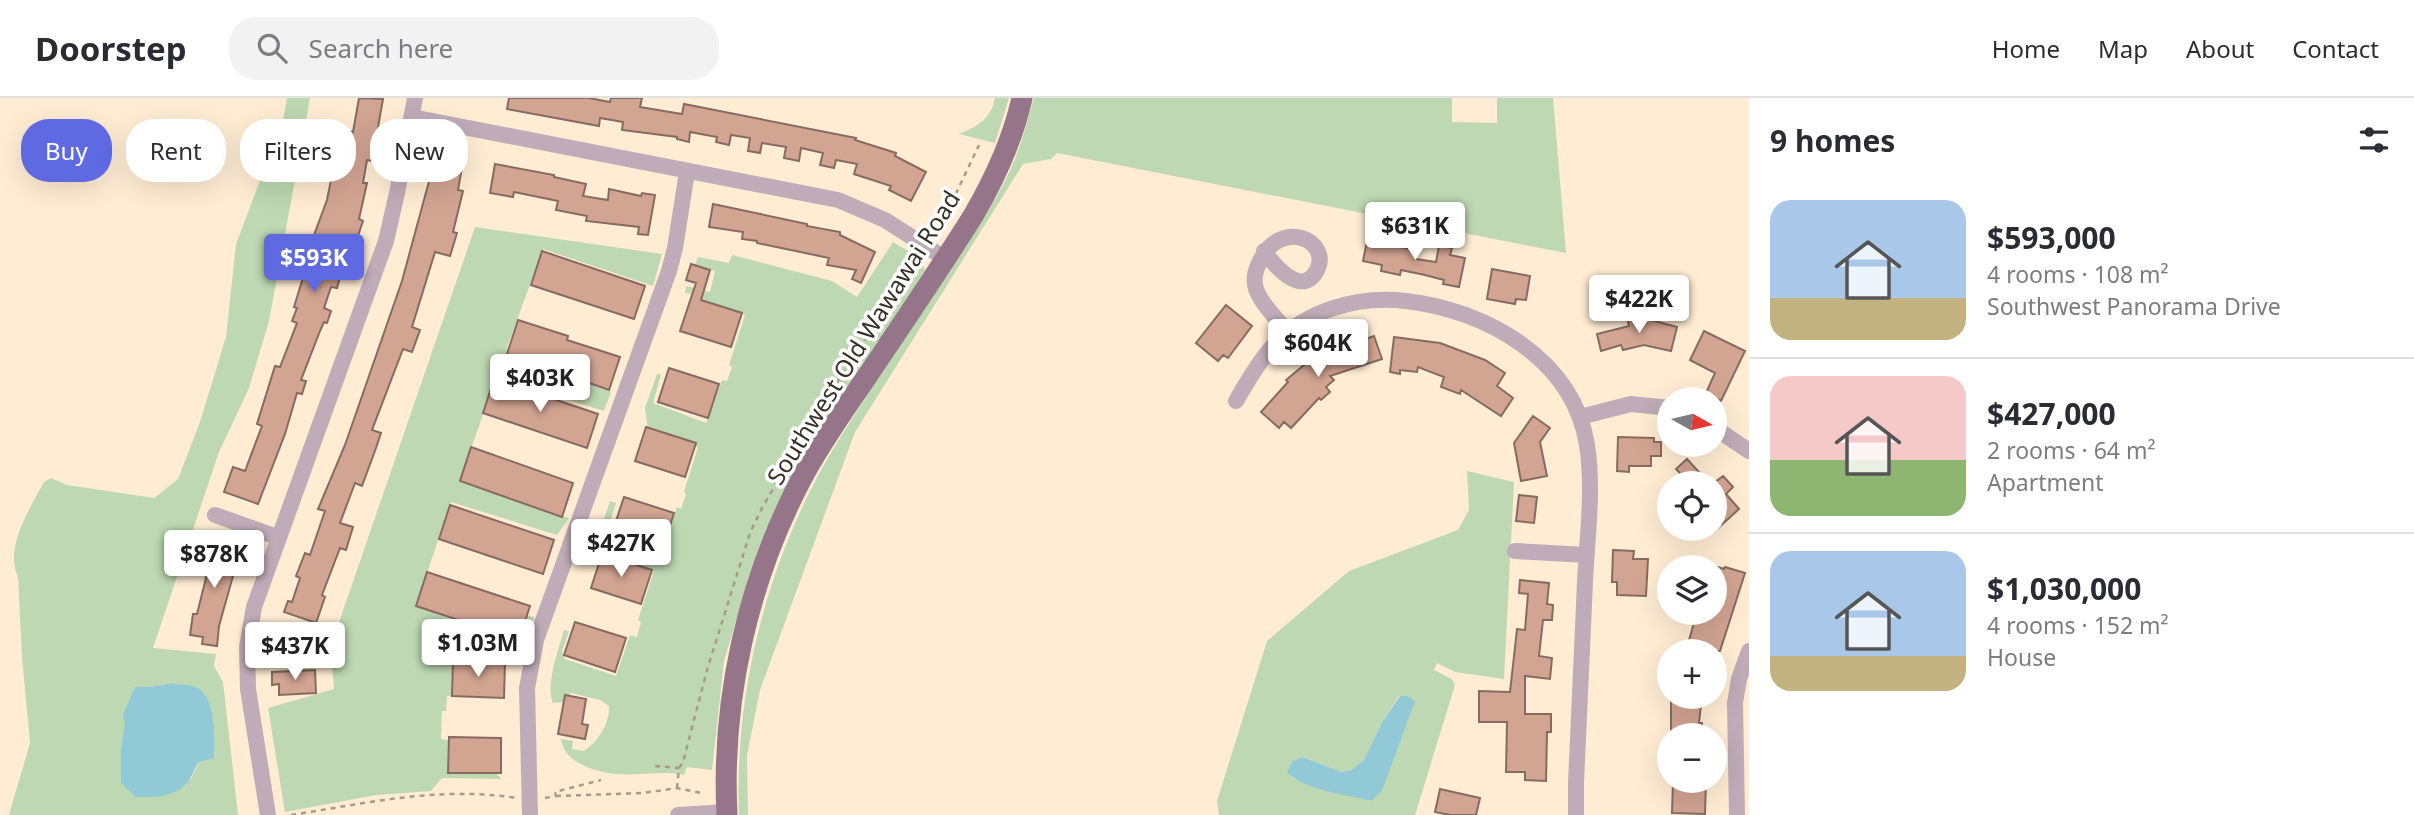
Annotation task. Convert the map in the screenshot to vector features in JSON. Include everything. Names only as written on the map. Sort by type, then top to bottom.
[{"type":"main road","name":"Southwest Old Wawawai Road","points":[[727,814],[726,769],[736,671],[747,620],[780,524],[830,431],[944,249],[988,191],[1022,98]]},
{"type":"street","points":[[268,815],[248,689],[247,647],[254,607],[277,537],[386,241],[415,98]]},
{"type":"street","points":[[412,117],[838,200],[944,249]]},
{"type":"street","points":[[530,807],[527,688],[536,640],[669,271],[687,172]]},
{"type":"street","points":[[1264,251],[1254,274],[1256,289],[1265,305],[1288,332]]},
{"type":"street","points":[[1236,401],[1258,364],[1288,332],[1322,312],[1341,305],[1373,300],[1414,302],[1468,315],[1504,331],[1531,352],[1557,380],[1580,417],[1590,471],[1576,815]]},
{"type":"street","points":[[1580,417],[1631,404],[1657,407]]},
{"type":"street","points":[[1727,436],[1749,451]]},
{"type":"street","points":[[215,515],[277,537]]},
{"type":"street","points":[[1515,551],[1586,555]]},
{"type":"street","points":[[1737,815],[1735,703],[1739,679],[1749,651]]},
{"type":"street","points":[[678,815],[727,814]]},
{"type":"path","points":[[944,249],[942,223],[979,145]]},
{"type":"path","points":[[655,766],[679,768]]},
{"type":"path","points":[[556,796],[555,792],[601,780]]},
{"type":"path","points":[[291,815],[410,796],[451,793],[530,807],[556,796],[643,793],[677,788],[701,793]]},
{"type":"green space","points":[[287,98],[310,98],[306,119],[283,119]]},
{"type":"green space","points":[[995,98],[1009,98],[995,143],[959,134],[987,117]]},
{"type":"green space","points":[[1034,98],[1452,98],[1452,122],[1497,123],[1497,98],[1553,98],[1566,253],[1057,153],[1051,159],[1023,164],[855,432],[760,690],[747,755],[748,815],[739,815],[739,766],[750,669],[775,574],[793,528],[838,441],[996,198],[1015,159]]},
{"type":"green space","points":[[260,182],[295,182],[269,321],[249,388],[219,452],[153,648],[216,654],[214,666],[223,682],[238,815],[9,815],[30,743],[14,554],[20,528],[44,482],[51,478],[67,485],[154,498],[178,479],[200,422],[226,337],[236,244]],"holes":[[[173,683],[193,686],[199,762],[191,779],[122,762],[121,748],[135,687]]]},
{"type":"green space","points":[[475,227],[662,254],[653,286],[543,249],[506,350],[611,392],[604,411],[496,377],[461,478],[569,518],[557,535],[451,502],[416,606],[517,644],[527,616],[534,617],[526,647],[521,649],[516,664],[453,661],[452,696],[447,696],[446,711],[442,711],[441,739],[448,740],[448,768],[452,773],[495,773],[502,779],[442,778],[431,791],[376,795],[285,812],[268,708],[334,689],[332,663],[336,631]]},
{"type":"green space","points":[[893,242],[920,258],[925,270],[749,579],[724,661],[712,770],[687,767],[684,775],[626,774],[608,773],[582,765],[568,754],[561,739],[573,741],[572,749],[584,751],[602,732],[609,706],[600,700],[571,693],[569,696],[565,695],[563,702],[553,703],[552,677],[564,630],[569,631],[562,652],[565,659],[616,676],[630,635],[637,637],[641,622],[638,620],[654,571],[606,557],[602,540],[598,537],[610,501],[616,503],[608,528],[612,533],[661,549],[677,507],[681,509],[698,447],[648,431],[645,408],[657,374],[661,375],[653,403],[706,423],[722,380],[727,381],[732,367],[729,365],[745,315],[697,300],[695,294],[685,293],[686,286],[710,292],[715,271],[695,265],[698,257],[729,263],[732,255],[832,281],[857,297]]},
{"type":"green space","points":[[1467,471],[1514,482],[1504,679],[1455,672],[1437,663],[1434,670],[1452,679],[1455,685],[1415,815],[1219,815],[1217,801],[1267,641],[1349,571],[1458,530],[1469,510]],"holes":[[[1399,696],[1414,701],[1382,791],[1372,801],[1314,787],[1292,778],[1303,757],[1341,772],[1351,770],[1364,760],[1382,722]]]},
{"type":"water","points":[[173,683],[195,687],[207,699],[213,718],[214,758],[199,762],[186,784],[174,792],[136,797],[121,783],[121,748],[125,725],[123,715],[135,687]]},
{"type":"water","points":[[1400,696],[1407,696],[1415,701],[1382,791],[1372,801],[1314,788],[1287,772],[1292,762],[1303,757],[1341,772],[1351,770],[1364,760],[1382,722]]},
{"type":"building","points":[[359,98],[383,99],[379,119],[370,119],[370,161],[367,160],[363,183],[367,183],[359,219],[363,221],[351,256],[348,255],[343,266],[337,288],[331,287],[324,308],[331,311],[327,323],[324,322],[301,380],[306,381],[302,394],[297,393],[285,434],[258,504],[224,492],[233,467],[245,471],[262,426],[257,424],[275,366],[280,367],[297,323],[292,321],[297,308],[294,307],[310,255],[307,254],[327,200],[331,182],[356,182],[355,119]]},
{"type":"building","points":[[509,98],[589,98],[610,102],[611,98],[642,98],[640,107],[682,114],[684,104],[856,138],[855,140],[896,153],[895,156],[926,172],[911,201],[889,190],[891,186],[854,174],[857,164],[836,160],[834,168],[820,165],[823,153],[801,148],[799,161],[784,158],[786,147],[762,143],[760,153],[748,151],[750,138],[731,135],[729,145],[716,142],[717,137],[690,132],[689,142],[677,137],[622,130],[623,122],[600,118],[599,126],[507,109]]},
{"type":"building","points":[[495,164],[586,184],[583,196],[608,200],[609,189],[641,196],[642,193],[655,195],[648,235],[638,234],[639,227],[586,221],[587,216],[556,210],[558,201],[514,192],[513,197],[490,193]]},
{"type":"building","points":[[429,182],[459,182],[458,190],[463,191],[453,232],[457,233],[450,256],[435,252],[412,327],[420,330],[412,352],[403,349],[372,430],[381,433],[362,486],[355,483],[340,523],[353,527],[346,550],[340,548],[322,595],[325,597],[316,623],[284,612],[288,601],[292,602],[300,578],[296,576],[305,553],[310,555],[325,511],[318,509],[345,445],[402,281]]},
{"type":"building","points":[[713,204],[840,232],[840,235],[875,252],[861,283],[852,279],[856,270],[827,265],[829,258],[742,239],[743,232],[709,227]]},
{"type":"building","points":[[1390,238],[1401,240],[1400,247],[1417,250],[1416,259],[1436,262],[1439,246],[1452,248],[1450,255],[1465,258],[1459,287],[1443,284],[1444,280],[1401,270],[1400,275],[1381,271],[1382,265],[1363,261],[1367,241],[1388,245]]},
{"type":"building","points":[[542,251],[645,286],[634,319],[531,285]]},
{"type":"building","points":[[691,264],[710,270],[701,300],[742,313],[731,347],[680,331],[696,283],[686,280]]},
{"type":"building","points":[[1492,269],[1530,276],[1526,300],[1516,299],[1515,304],[1487,299]]},
{"type":"building","points":[[1226,305],[1252,326],[1228,358],[1223,355],[1218,361],[1196,343]]},
{"type":"building","points":[[1645,313],[1647,319],[1677,327],[1671,351],[1644,345],[1623,350],[1621,345],[1601,351],[1597,334],[1629,326],[1627,318]]},
{"type":"building","points":[[518,320],[620,357],[609,390],[507,354]]},
{"type":"building","points":[[1704,331],[1745,351],[1727,388],[1709,387],[1715,373],[1690,360]]},
{"type":"building","points":[[1374,336],[1382,359],[1330,376],[1334,380],[1326,387],[1330,392],[1321,400],[1319,398],[1291,428],[1284,422],[1279,428],[1261,412],[1288,382],[1286,380],[1329,344],[1346,338],[1348,345]]},
{"type":"building","points":[[1394,337],[1440,343],[1485,360],[1505,373],[1497,386],[1513,398],[1501,416],[1461,390],[1460,394],[1441,387],[1444,377],[1418,367],[1417,372],[1390,372]]},
{"type":"building","points":[[669,368],[719,384],[708,418],[658,402]]},
{"type":"building","points":[[494,379],[598,414],[587,448],[483,413]]},
{"type":"building","points":[[1533,416],[1550,428],[1540,442],[1547,476],[1521,481],[1514,443]]},
{"type":"building","points":[[646,427],[696,443],[685,477],[635,461]]},
{"type":"building","points":[[1618,437],[1654,438],[1654,442],[1657,442],[1657,456],[1651,456],[1651,466],[1629,466],[1629,472],[1617,471]]},
{"type":"building","points":[[471,447],[573,483],[562,517],[460,481]]},
{"type":"building","points":[[1687,459],[1698,471],[1678,471],[1676,469]]},
{"type":"building","points":[[1727,480],[1733,487],[1727,493]]},
{"type":"building","points":[[1519,495],[1537,497],[1534,523],[1516,521]]},
{"type":"building","points":[[1727,495],[1739,509],[1727,520]]},
{"type":"building","points":[[624,497],[674,513],[663,547],[613,530]]},
{"type":"building","points":[[450,505],[554,540],[543,574],[439,539]]},
{"type":"building","points":[[203,540],[240,551],[219,626],[217,646],[202,644],[203,637],[190,635],[193,614],[197,614],[208,570],[196,567]]},
{"type":"building","points":[[1613,550],[1634,551],[1633,559],[1648,559],[1646,596],[1617,595],[1617,582],[1612,582]]},
{"type":"building","points":[[602,554],[652,570],[641,604],[591,588]]},
{"type":"building","points":[[1727,568],[1745,573],[1724,639],[1689,639],[1693,625],[1727,625]]},
{"type":"building","points":[[427,572],[530,606],[519,640],[416,606]]},
{"type":"building","points":[[1520,580],[1549,583],[1547,604],[1553,605],[1552,620],[1543,620],[1539,656],[1552,658],[1550,679],[1525,676],[1525,714],[1551,714],[1551,732],[1547,732],[1546,781],[1525,780],[1525,772],[1506,772],[1507,722],[1479,722],[1479,691],[1510,692],[1517,629],[1525,630],[1528,594],[1519,593]]},
{"type":"building","points":[[575,622],[626,638],[615,672],[564,655]]},
{"type":"building","points":[[283,632],[318,636],[315,658],[272,653],[274,641],[282,642]]},
{"type":"building","points":[[453,660],[505,662],[504,698],[452,696]]},
{"type":"building","points":[[315,670],[316,693],[279,695],[279,684],[272,685],[272,672]]},
{"type":"building","points":[[565,695],[586,699],[582,724],[588,725],[585,739],[558,734]]},
{"type":"building","points":[[1671,709],[1701,709],[1699,723],[1671,723]]},
{"type":"building","points":[[449,737],[501,738],[501,773],[448,773]]},
{"type":"building","points":[[1440,789],[1480,798],[1476,815],[1435,812]]},
{"type":"building","points":[[1673,793],[1706,793],[1705,814],[1672,813]]}]
